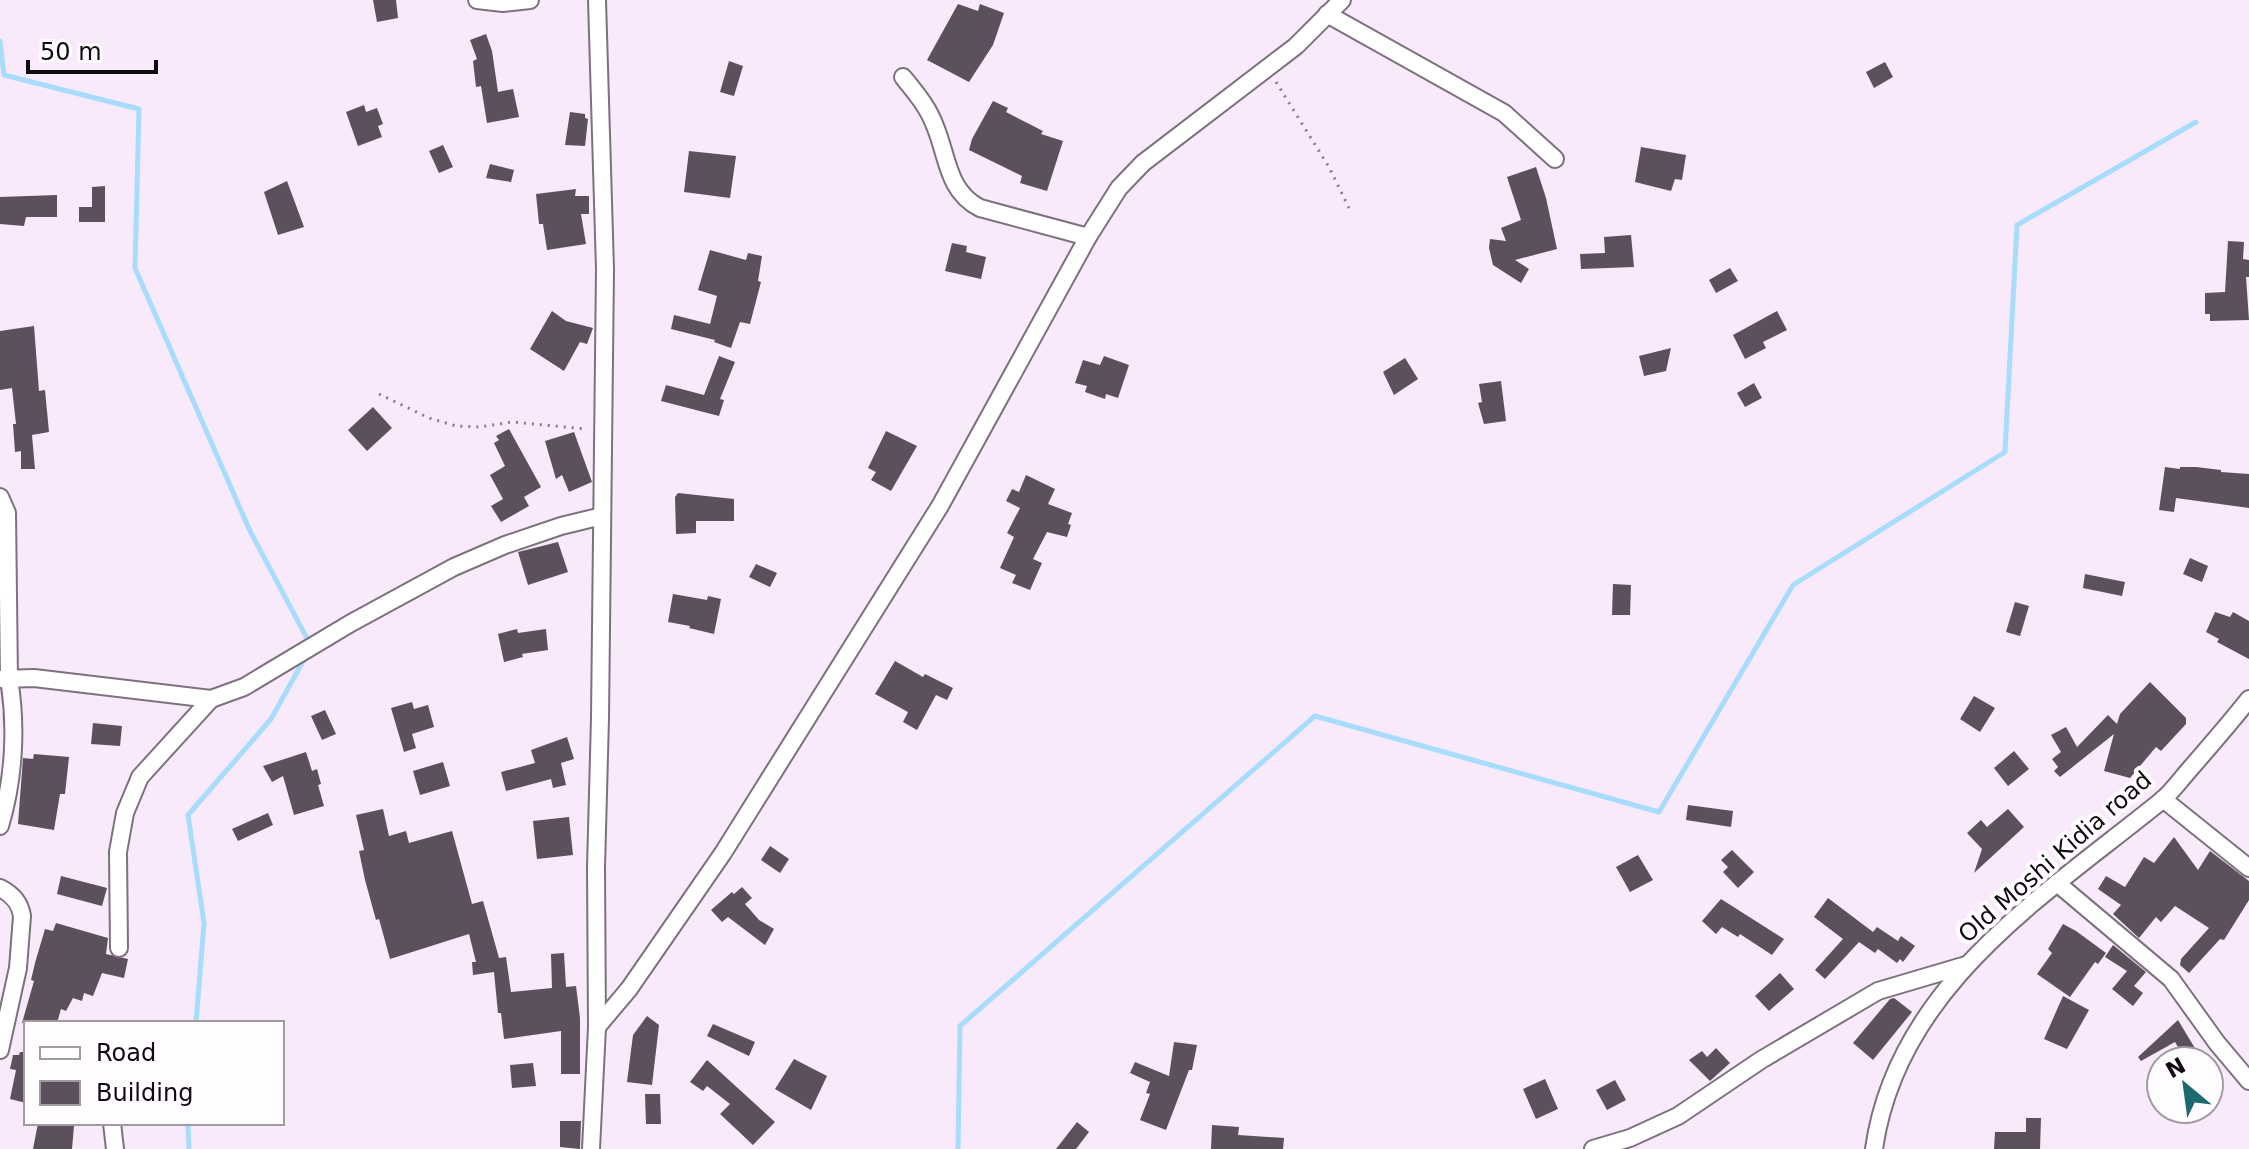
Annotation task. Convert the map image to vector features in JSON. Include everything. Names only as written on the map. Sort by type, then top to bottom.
[{"type":"street","points":[[477,0],[503,3],[530,0]]},
{"type":"street","points":[[591,1149],[597,1027],[596,868],[605,269],[597,0]]},
{"type":"street","points":[[597,1027],[629,989],[723,853],[940,506],[1088,237],[1119,188],[1143,163],[1296,46],[1342,0]]},
{"type":"street","points":[[1327,14],[1504,113],[1555,159]]},
{"type":"street","points":[[903,77],[925,104],[936,127],[951,178],[967,201],[980,208],[1088,237]]},
{"type":"street","points":[[0,497],[7,513],[5,679],[13,703],[14,738],[10,783],[0,826]]},
{"type":"street","points":[[5,679],[34,678],[211,699],[244,687],[351,623],[454,567],[505,545],[602,516]]},
{"type":"street","points":[[119,948],[118,852],[125,813],[140,777],[211,699]]},
{"type":"street","name":"Old Moshi Kidia road","points":[[1874,1149],[1878,1122],[1897,1070],[1923,1021],[1966,965],[2007,925],[2163,799],[2249,699]]},
{"type":"street","points":[[2163,799],[2249,868]]},
{"type":"street","points":[[2057,883],[2171,979],[2249,1081]]},
{"type":"street","points":[[0,888],[15,898],[22,916],[18,968],[0,1050]]},
{"type":"street","points":[[1593,1149],[1630,1138],[1678,1116],[1761,1060],[1878,991],[1966,965]]},
{"type":"street","points":[[112,1125],[115,1149]]},
{"type":"path","points":[[1268,68],[1329,167],[1349,208]]},
{"type":"path","points":[[379,394],[429,418],[456,426],[480,427],[512,422],[602,431]]},
{"type":"building","points":[[373,0],[396,0],[398,18],[377,22]]},
{"type":"building","points":[[958,4],[978,11],[980,4],[1004,13],[993,45],[969,82],[927,60]]},
{"type":"building","points":[[486,34],[492,51],[498,92],[513,89],[519,117],[487,123],[481,86],[476,87],[473,61],[477,59],[470,40]]},
{"type":"building","points":[[729,61],[743,66],[734,96],[720,92]]},
{"type":"building","points":[[1885,62],[1893,77],[1874,88],[1866,72]]},
{"type":"building","points":[[993,101],[1008,108],[1006,112],[1043,131],[1041,134],[1063,141],[1047,191],[1020,183],[1022,176],[969,150]]},
{"type":"building","points":[[364,105],[366,112],[377,108],[383,124],[378,126],[382,137],[358,146],[346,112]]},
{"type":"building","points":[[570,112],[585,114],[588,119],[585,146],[565,145]]},
{"type":"building","points":[[443,145],[453,167],[439,173],[429,151]]},
{"type":"building","points":[[1641,147],[1686,155],[1682,180],[1675,179],[1671,191],[1635,182]]},
{"type":"building","points":[[689,151],[736,156],[730,198],[684,192]]},
{"type":"building","points":[[490,164],[514,170],[511,182],[486,178]]},
{"type":"building","points":[[1536,167],[1557,249],[1515,260],[1529,269],[1521,283],[1493,265],[1490,239],[1506,241],[1501,228],[1521,220],[1507,177]]},
{"type":"building","points":[[287,181],[304,227],[278,235],[264,192]]},
{"type":"building","points":[[105,186],[105,222],[79,222],[79,207],[92,207],[92,187]]},
{"type":"building","points":[[576,189],[575,196],[589,196],[589,214],[581,214],[586,244],[547,250],[543,224],[539,224],[536,194]]},
{"type":"building","points":[[57,195],[57,217],[26,217],[24,226],[0,224],[0,197]]},
{"type":"building","points":[[1631,235],[1634,267],[1581,269],[1580,254],[1605,253],[1604,237]]},
{"type":"building","points":[[2228,241],[2244,242],[2243,259],[2249,260],[2249,277],[2246,277],[2249,320],[2210,321],[2210,314],[2205,314],[2205,293],[2225,292]]},
{"type":"building","points":[[952,243],[967,246],[966,252],[986,257],[981,279],[945,271]]},
{"type":"building","points":[[710,250],[746,260],[748,253],[762,256],[758,281],[761,282],[750,324],[740,322],[731,348],[715,340],[671,329],[674,315],[710,324],[717,296],[698,290]]},
{"type":"building","points":[[1730,268],[1738,281],[1716,293],[1709,280]]},
{"type":"building","points":[[552,311],[566,321],[593,328],[587,344],[580,342],[564,371],[530,349]]},
{"type":"building","points":[[1777,311],[1787,330],[1763,342],[1766,348],[1745,359],[1733,335]]},
{"type":"building","points":[[34,326],[39,391],[45,390],[49,432],[32,435],[35,469],[21,469],[21,451],[15,452],[12,388],[0,390],[0,331]]},
{"type":"building","points":[[1671,348],[1666,371],[1644,376],[1639,356]]},
{"type":"building","points":[[719,356],[735,362],[720,399],[724,400],[719,416],[661,401],[666,385],[704,395]]},
{"type":"building","points":[[1104,356],[1129,365],[1118,398],[1106,394],[1105,399],[1085,392],[1087,386],[1075,383],[1083,360],[1100,365]]},
{"type":"building","points":[[1405,358],[1418,379],[1394,395],[1383,372]]},
{"type":"building","points":[[1501,381],[1506,421],[1484,424],[1478,403],[1482,402],[1479,384]]},
{"type":"building","points":[[1754,383],[1762,398],[1745,407],[1737,393]]},
{"type":"building","points":[[373,407],[392,428],[367,451],[348,430]]},
{"type":"building","points":[[509,429],[541,487],[524,497],[529,506],[501,522],[491,506],[503,499],[490,475],[505,466],[494,443],[499,440],[496,436]]},
{"type":"building","points":[[886,431],[917,446],[891,491],[871,480],[876,472],[868,468]]},
{"type":"building","points":[[574,432],[592,482],[569,492],[562,475],[556,479],[545,441]]},
{"type":"building","points":[[2165,467],[2196,467],[2249,474],[2249,508],[2176,498],[2174,512],[2159,510]]},
{"type":"building","points":[[1026,475],[1055,489],[1048,504],[1072,513],[1067,537],[1047,532],[1033,559],[1042,563],[1030,590],[1012,583],[1016,575],[1000,568],[1014,537],[1007,533],[1020,508],[1006,501],[1012,489],[1019,492]]},
{"type":"building","points":[[678,493],[734,499],[734,521],[696,521],[696,533],[676,534],[675,497]]},
{"type":"building","points":[[558,542],[568,572],[528,585],[518,552]]},
{"type":"building","points":[[2190,558],[2208,566],[2202,582],[2183,574]]},
{"type":"building","points":[[756,564],[777,573],[770,587],[749,577]]},
{"type":"building","points":[[2085,574],[2125,582],[2122,596],[2083,588]]},
{"type":"building","points":[[1613,584],[1631,585],[1630,615],[1612,615]]},
{"type":"building","points":[[673,594],[707,600],[708,596],[721,599],[714,634],[668,622]]},
{"type":"building","points":[[2015,602],[2029,606],[2020,636],[2006,632]]},
{"type":"building","points":[[2215,612],[2230,617],[2233,612],[2249,621],[2249,659],[2217,642],[2219,639],[2206,632]]},
{"type":"building","points":[[517,629],[518,633],[546,629],[548,650],[522,654],[523,657],[504,662],[498,634]]},
{"type":"building","points":[[895,661],[923,677],[925,674],[953,688],[947,700],[936,695],[917,730],[903,722],[908,712],[875,694]]},
{"type":"building","points":[[2150,682],[2186,718],[2186,724],[2161,751],[2156,747],[2130,778],[2104,771],[2114,734],[2060,777],[2054,771],[2058,767],[2052,759],[2061,752],[2051,735],[2066,727],[2077,747],[2108,715],[2117,724],[2120,714]]},
{"type":"building","points":[[1974,696],[1995,708],[1980,732],[1960,719]]},
{"type":"building","points":[[412,702],[414,709],[428,705],[434,727],[412,734],[416,748],[404,752],[391,708]]},
{"type":"building","points":[[325,710],[336,734],[322,740],[311,716]]},
{"type":"building","points":[[93,723],[122,726],[120,746],[91,744]]},
{"type":"building","points":[[567,737],[574,759],[561,763],[566,785],[553,788],[551,779],[506,791],[501,772],[535,763],[531,750]]},
{"type":"building","points":[[2014,751],[2029,769],[2008,786],[1994,768]]},
{"type":"building","points":[[306,752],[312,771],[317,769],[324,806],[294,815],[283,776],[272,782],[263,766]]},
{"type":"building","points":[[34,754],[69,757],[65,794],[60,794],[54,830],[18,824],[23,758],[33,759]]},
{"type":"building","points":[[443,762],[450,786],[420,795],[413,771]]},
{"type":"building","points":[[1688,805],[1733,811],[1731,827],[1686,820]]},
{"type":"building","points":[[383,809],[389,836],[406,831],[409,843],[452,831],[472,904],[483,901],[499,958],[506,957],[511,992],[552,988],[551,954],[564,953],[566,987],[576,986],[580,1018],[580,1074],[561,1074],[561,1031],[504,1039],[494,972],[473,975],[472,962],[476,962],[469,934],[390,959],[365,880],[359,851],[364,850],[356,815]]},
{"type":"building","points":[[2008,809],[2024,827],[1974,873],[1982,849],[1967,833],[1981,820],[1987,827]]},
{"type":"building","points":[[268,813],[273,825],[238,841],[232,829]]},
{"type":"building","points":[[569,817],[573,855],[537,859],[533,821]]},
{"type":"building","points":[[2174,837],[2198,870],[2210,851],[2249,881],[2249,900],[2224,940],[2220,939],[2189,973],[2180,965],[2181,959],[2209,928],[2175,906],[2161,922],[2156,917],[2139,938],[2113,914],[2121,905],[2098,889],[2106,876],[2125,887],[2144,857],[2154,863]]},
{"type":"building","points":[[770,846],[789,859],[780,873],[761,860]]},
{"type":"building","points":[[1732,850],[1754,872],[1738,888],[1723,872],[1728,867],[1721,860]]},
{"type":"building","points":[[1638,855],[1653,880],[1630,892],[1616,867]]},
{"type":"building","points":[[61,876],[107,888],[102,906],[57,894]]},
{"type":"building","points":[[742,887],[752,898],[745,904],[759,920],[774,929],[765,945],[728,917],[722,922],[711,910]]},
{"type":"building","points":[[1828,898],[1873,932],[1877,927],[1898,941],[1901,936],[1915,946],[1903,962],[1900,959],[1897,963],[1878,949],[1875,953],[1859,942],[1825,979],[1815,970],[1843,939],[1814,917]]},
{"type":"building","points":[[1721,899],[1784,939],[1772,955],[1740,934],[1738,937],[1722,927],[1716,934],[1702,921]]},
{"type":"building","points":[[56,923],[108,938],[106,954],[128,959],[124,978],[102,973],[93,996],[84,993],[82,1001],[73,998],[66,1011],[61,1009],[58,1021],[22,1023],[45,929],[53,931]]},
{"type":"building","points":[[2063,924],[2106,953],[2098,964],[2095,962],[2070,997],[2037,974],[2052,953],[2048,949]]},
{"type":"building","points":[[2113,945],[2146,972],[2134,986],[2143,993],[2133,1006],[2112,989],[2127,971],[2105,957]]},
{"type":"building","points":[[1780,973],[1794,989],[1769,1011],[1755,996]]},
{"type":"building","points":[[2063,996],[2089,1010],[2067,1049],[2044,1039]]},
{"type":"building","points":[[1894,998],[1912,1012],[1873,1060],[1853,1043]]},
{"type":"building","points":[[647,1016],[659,1025],[652,1085],[627,1082],[633,1035]]},
{"type":"building","points":[[2178,1020],[2193,1045],[2177,1045],[2175,1042],[2151,1045]]},
{"type":"building","points":[[713,1024],[755,1042],[749,1056],[707,1036]]},
{"type":"building","points":[[1174,1042],[1197,1045],[1192,1070],[1189,1070],[1166,1130],[1140,1120],[1150,1094],[1146,1093],[1150,1082],[1130,1073],[1135,1062],[1169,1076]]},
{"type":"building","points":[[1716,1048],[1730,1063],[1710,1081],[1689,1060],[1702,1051],[1707,1057]]},
{"type":"building","points":[[2145,1051],[2145,1059],[2141,1061],[2138,1057]]},
{"type":"building","points":[[24,1052],[24,1102],[10,1099],[16,1070],[10,1069],[13,1055]]},
{"type":"building","points":[[794,1059],[827,1076],[811,1110],[775,1089]]},
{"type":"building","points":[[707,1060],[775,1122],[753,1145],[720,1114],[730,1104],[707,1086],[703,1091],[690,1082]]},
{"type":"building","points":[[533,1063],[536,1086],[512,1088],[510,1065]]},
{"type":"building","points":[[1545,1079],[1558,1109],[1536,1119],[1523,1089]]},
{"type":"building","points":[[1615,1080],[1626,1100],[1607,1110],[1596,1090]]},
{"type":"building","points":[[645,1094],[660,1094],[661,1124],[646,1124]]},
{"type":"building","points":[[2026,1118],[2041,1118],[2040,1149],[1994,1149],[1995,1132],[2026,1132]]},
{"type":"building","points":[[560,1121],[581,1121],[580,1149],[560,1147]]},
{"type":"building","points":[[1077,1122],[1089,1132],[1076,1149],[1056,1149]]},
{"type":"building","points":[[38,1125],[74,1126],[72,1149],[33,1149]]},
{"type":"building","points":[[1212,1125],[1239,1127],[1238,1135],[1284,1138],[1283,1149],[1211,1149]]},
{"type":"waterway","points":[[0,41],[4,75],[139,109],[135,268],[250,531],[310,644]]},
{"type":"waterway","points":[[958,1149],[960,1026],[1315,716],[1659,812],[1793,585],[2005,452],[2017,225],[2196,122]]},
{"type":"waterway","points":[[196,1021],[204,923],[188,815],[271,719],[306,656]]},
{"type":"waterway","points":[[188,1125],[189,1149]]}]
